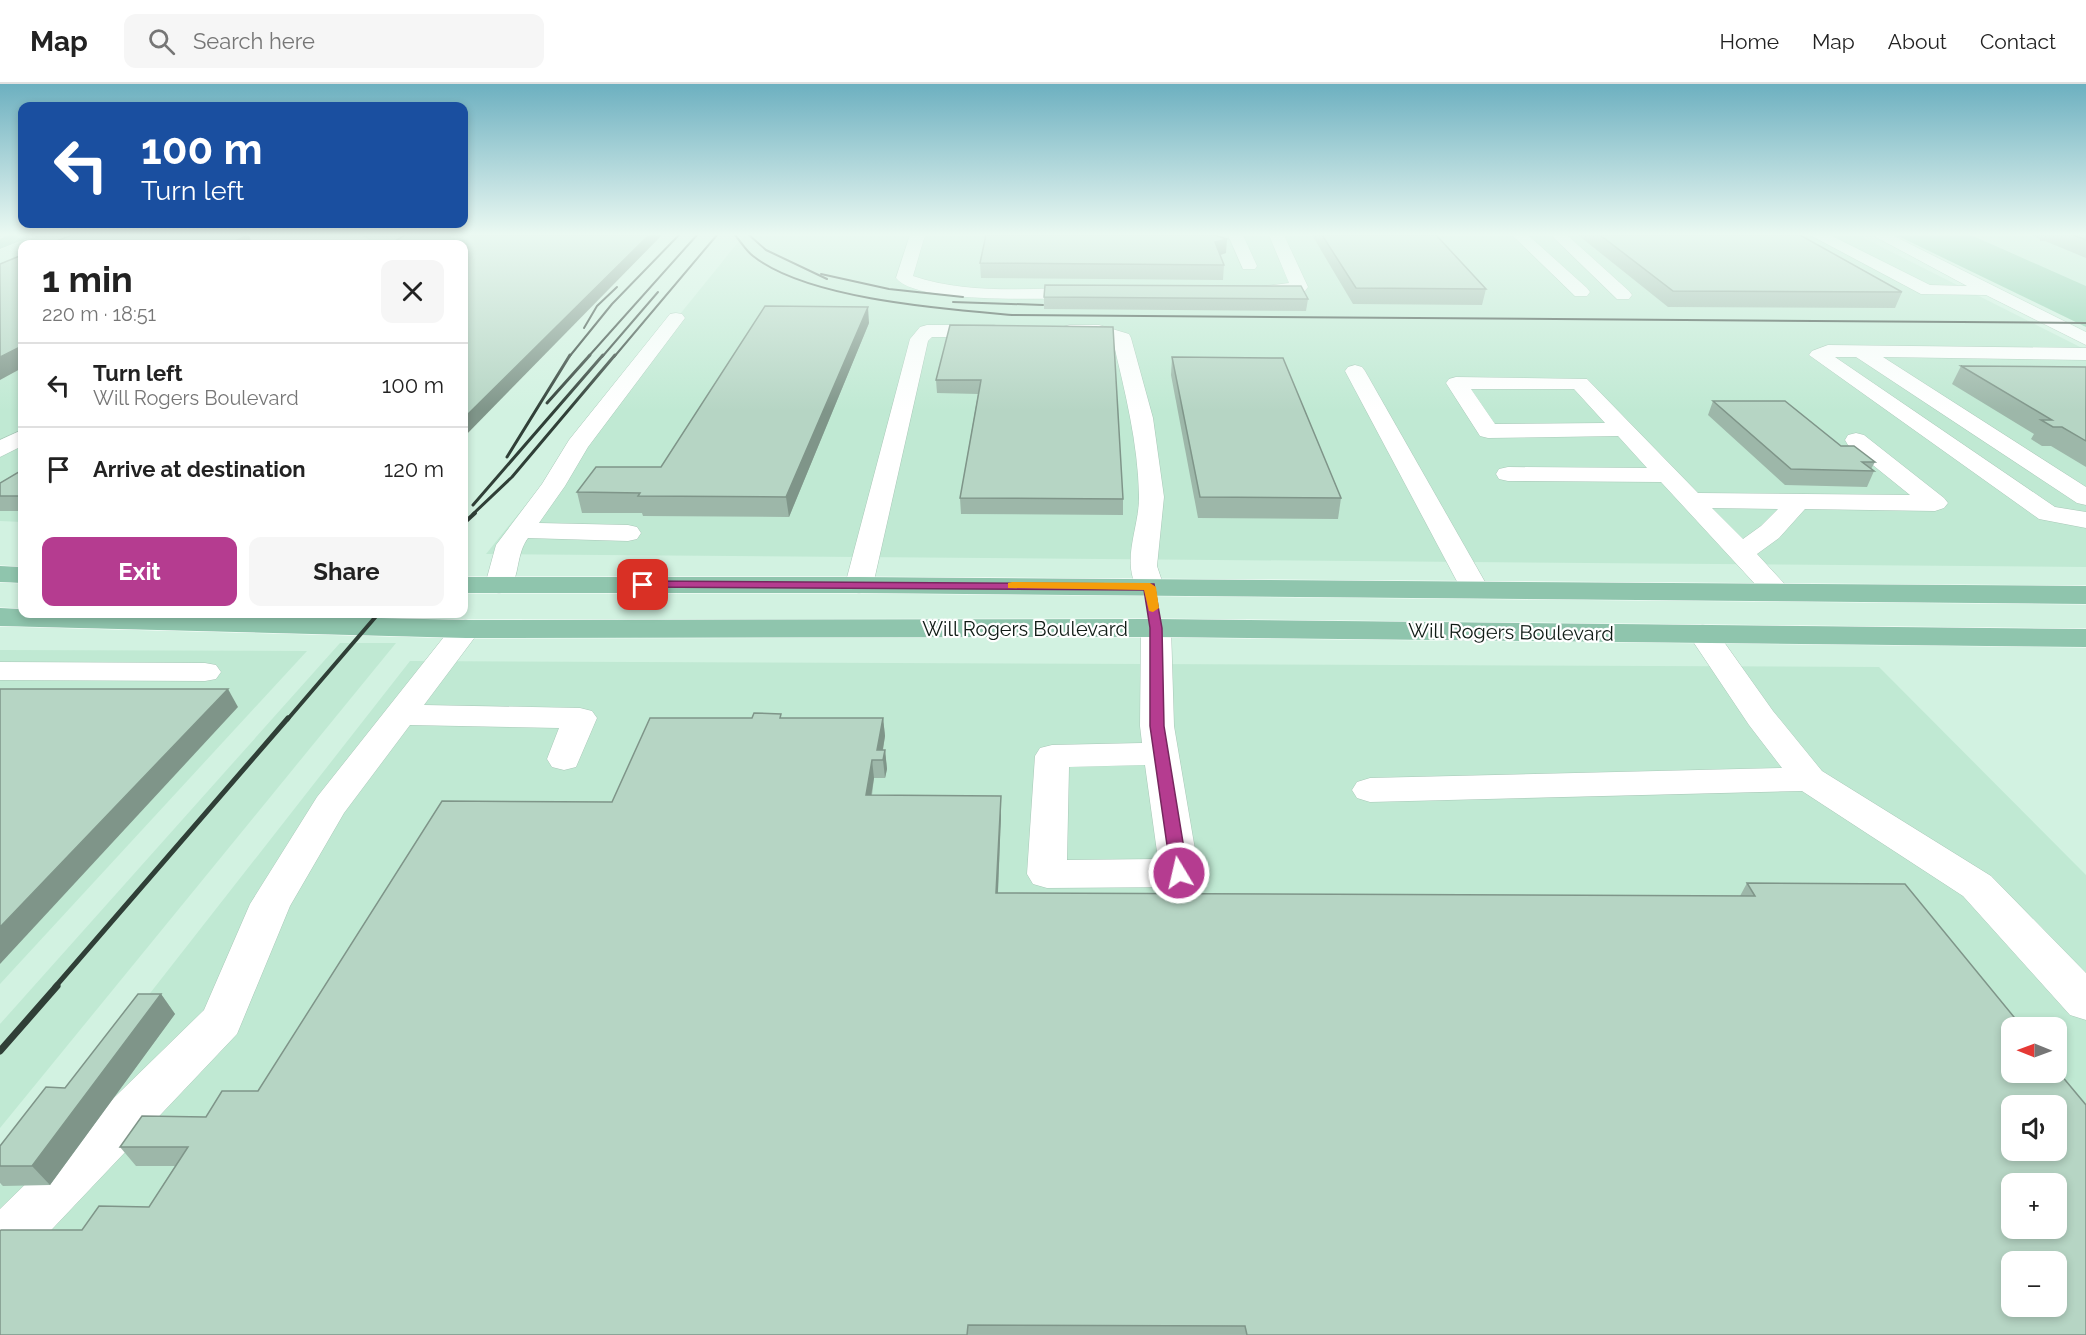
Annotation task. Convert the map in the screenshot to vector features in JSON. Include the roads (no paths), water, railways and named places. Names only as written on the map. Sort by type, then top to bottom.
[{"type":"main road","points":[[0,574],[18,575]]},
{"type":"main road","points":[[468,585],[859,585],[2086,595]]},
{"type":"main road","points":[[466,629],[499,585]]},
{"type":"main road","points":[[1150,587],[1156,628]]},
{"type":"main road","points":[[1668,590],[1703,634]]},
{"type":"main road","name":"Will Rogers Boulevard","points":[[0,617],[18,617]]},
{"type":"main road","name":"Will Rogers Boulevard","points":[[39,618],[466,629],[1156,628],[2086,638]]},
{"type":"street","points":[[1074,293],[1106,294]]},
{"type":"street","points":[[1996,293],[2086,339]]},
{"type":"street","points":[[499,585],[510,545],[553,486],[577,445],[676,318]]},
{"type":"street","points":[[859,585],[919,339],[927,331],[1019,331]]},
{"type":"street","points":[[1054,331],[1100,331],[1122,338],[1142,418],[1152,497],[1143,566],[1150,587]]},
{"type":"street","points":[[2086,354],[1828,351],[1819,355],[2048,513],[2086,520]]},
{"type":"street","points":[[1860,351],[2086,498]]},
{"type":"street","points":[[1355,371],[1474,589]]},
{"type":"street","points":[[1623,429],[1488,431],[1456,383],[1580,383],[1777,591]]},
{"type":"street","points":[[0,450],[18,439]]},
{"type":"street","points":[[1691,500],[1935,503],[1856,440]]},
{"type":"street","points":[[1508,474],[1667,475]]},
{"type":"street","points":[[1742,553],[1770,532],[1799,501]]},
{"type":"street","points":[[520,530],[628,533]]},
{"type":"street","points":[[1156,628],[1157,726],[1179,873],[1047,874],[1052,756],[1161,754]]},
{"type":"street","points":[[0,1246],[221,1021],[270,904],[330,806],[466,629]]},
{"type":"street","points":[[1703,634],[1761,718],[1809,779],[1977,886],[2086,1002]]},
{"type":"street","points":[[0,671],[205,672]]},
{"type":"street","points":[[399,715],[580,718],[564,759]]},
{"type":"street","points":[[1370,790],[1809,779]]},
{"type":"railway","points":[[584,328],[597,306],[610,293]]},
{"type":"railway","points":[[569,357],[622,293]]},
{"type":"railway","points":[[588,357],[645,293]]},
{"type":"railway","points":[[602,357],[657,293]]},
{"type":"railway","points":[[614,357],[668,293]]},
{"type":"railway","points":[[847,293],[914,305],[1012,315],[2086,323]]},
{"type":"railway","points":[[930,293],[963,297]]},
{"type":"railway","points":[[953,302],[1043,305]]},
{"type":"railway","points":[[507,457],[570,355]]},
{"type":"railway","points":[[547,403],[590,355]]},
{"type":"railway","points":[[473,505],[603,355]]},
{"type":"railway","points":[[473,514],[512,477],[615,355]]},
{"type":"railway","points":[[468,519],[475,513]]},
{"type":"railway","points":[[287,720],[375,618]]},
{"type":"railway","points":[[55,987],[288,718]]},
{"type":"railway","points":[[0,1051],[57,986]]}]
